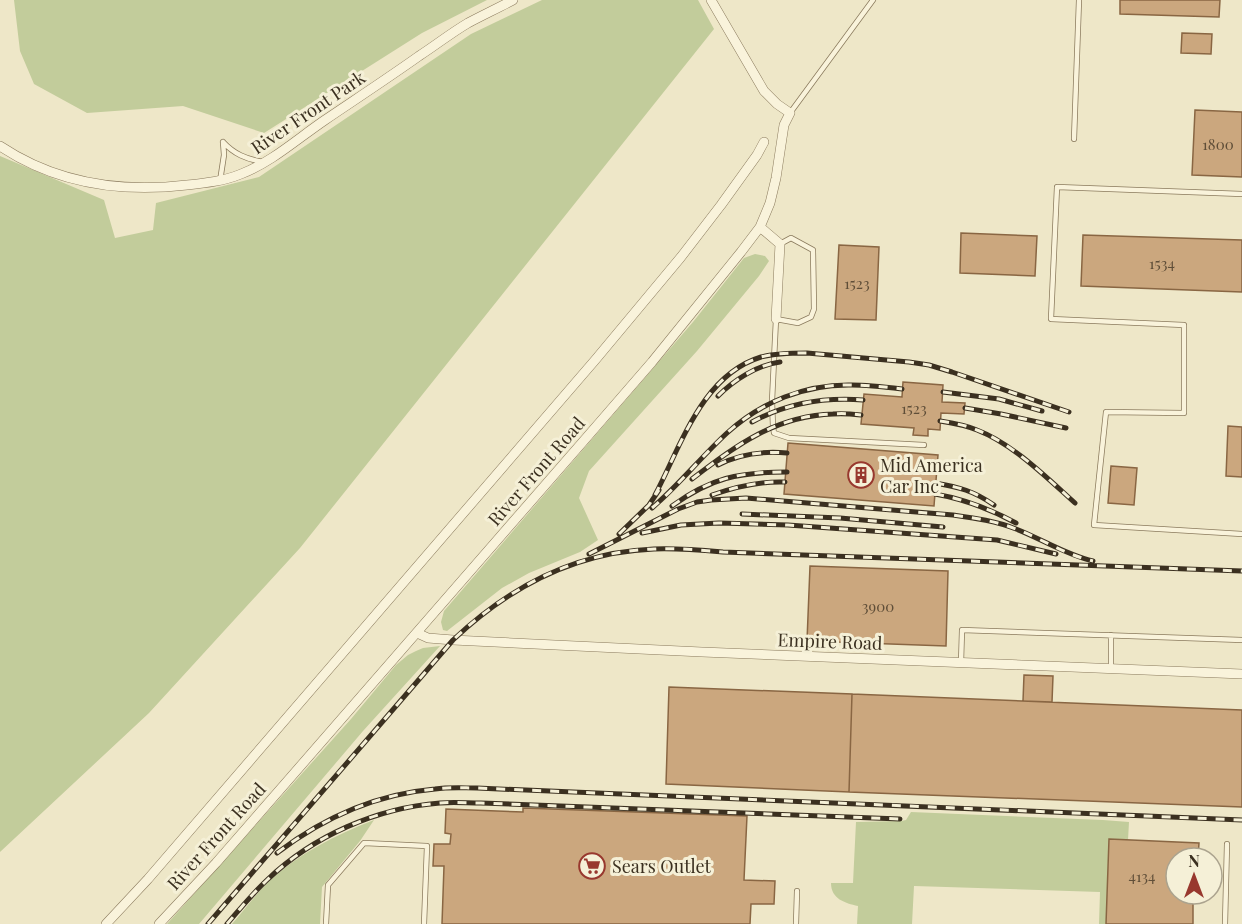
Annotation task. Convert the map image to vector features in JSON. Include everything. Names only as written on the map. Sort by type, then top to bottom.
[{"type":"street","name":"River Front Park","points":[[0,146],[39,167],[65,177],[94,184],[160,189],[220,181],[266,163],[467,24],[513,0]]},
{"type":"street","points":[[711,0],[764,91],[790,113]]},
{"type":"street","name":"River Front Road","points":[[159,924],[216,863],[417,633],[652,362],[712,289],[759,227],[770,203],[784,125],[790,113]]},
{"type":"street","name":"River Front Road","points":[[105,924],[148,879],[596,359],[694,240],[764,142]]},
{"type":"street","points":[[759,227],[780,244],[776,319]]},
{"type":"street","name":"Empire Road","points":[[417,633],[428,638],[453,640],[1242,674]]},
{"type":"lane","name":"River Front Road","points":[[790,113],[873,0]]},
{"type":"lane","points":[[1074,140],[1079,0]]},
{"type":"lane","points":[[220,181],[224,155],[223,142],[235,153],[266,163]]},
{"type":"lane","points":[[1242,194],[1057,187],[1051,319],[1184,325],[1184,413],[1106,412],[1094,525],[1242,534]]},
{"type":"lane","points":[[780,244],[791,238],[813,250],[814,309],[811,317],[798,323],[776,319],[772,401],[774,433],[789,438],[924,445]]},
{"type":"lane","points":[[961,663],[963,630],[1242,640]]},
{"type":"lane","points":[[1111,635],[1111,669]]},
{"type":"lane","points":[[326,924],[328,885],[364,843],[427,846],[424,924]]},
{"type":"lane","points":[[1225,924],[1227,844]]},
{"type":"lane","points":[[796,924],[797,891]]},
{"type":"green space","points":[[14,0],[487,0],[422,33],[264,133],[183,106],[87,113],[34,84],[20,51]]},
{"type":"green space","points":[[542,0],[698,0],[714,29],[300,548],[149,713],[0,852],[0,156],[104,200],[115,238],[153,230],[156,203],[259,177],[471,34]]},
{"type":"green space","points":[[755,254],[765,256],[769,261],[759,276],[697,351],[589,471],[579,498],[598,540],[580,552],[529,573],[502,588],[447,631],[443,630],[441,622],[444,611],[693,322],[744,258]]},
{"type":"green space","points":[[440,646],[363,731],[199,924],[167,924],[351,719],[396,665],[416,651]]},
{"type":"green space","points":[[911,812],[1129,822],[1128,840],[1109,839],[1106,924],[1099,924],[1100,892],[914,886],[912,924],[857,924],[858,906],[836,897],[831,883],[853,883],[856,822],[901,821],[906,820]]},
{"type":"green space","points":[[374,820],[360,841],[322,887],[320,924],[232,924],[269,881],[293,862],[332,839]]},
{"type":"building","points":[[1120,0],[1220,0],[1219,17],[1120,14]]},
{"type":"building","points":[[1182,33],[1212,34],[1211,54],[1181,53]]},
{"type":"building","points":[[1195,110],[1242,112],[1242,177],[1192,175]]},
{"type":"building","points":[[961,233],[1037,236],[1035,276],[960,273]]},
{"type":"building","points":[[1083,235],[1242,240],[1242,292],[1081,286]]},
{"type":"building","points":[[839,245],[879,247],[876,320],[835,319]]},
{"type":"building","name":"Mid America Car Inc","points":[[903,382],[943,385],[942,402],[965,403],[964,414],[941,413],[940,430],[928,429],[928,436],[913,435],[914,428],[861,424],[864,394],[902,397]]},
{"type":"building","points":[[1228,426],[1242,427],[1242,477],[1226,476]]},
{"type":"building","name":"Mid America Car Inc","points":[[788,443],[938,455],[934,506],[784,494]]},
{"type":"building","points":[[1111,466],[1137,468],[1134,505],[1108,503]]},
{"type":"building","points":[[810,566],[948,571],[946,646],[807,641]]},
{"type":"building","points":[[1024,675],[1053,676],[1052,702],[1023,701]]},
{"type":"building","points":[[669,687],[852,694],[849,792],[666,784]]},
{"type":"building","points":[[852,694],[1242,710],[1242,807],[849,792]]},
{"type":"building","name":"Sears Outlet","points":[[523,808],[747,816],[744,880],[775,881],[774,904],[751,904],[750,924],[442,924],[444,866],[433,866],[434,844],[450,844],[451,834],[445,833],[446,809],[523,812]]},
{"type":"building","points":[[1109,839],[1199,843],[1199,846],[1164,846],[1164,906],[1193,906],[1193,924],[1106,924]]},
{"type":"railway","points":[[655,495],[684,435],[708,396],[723,379],[741,366],[761,357],[807,353],[929,365],[1069,412]]},
{"type":"railway","points":[[718,396],[746,374],[763,366],[780,362]]},
{"type":"railway","points":[[652,508],[727,433],[754,412],[769,404],[817,388],[864,385],[902,389]]},
{"type":"railway","points":[[943,392],[999,399],[1042,411]]},
{"type":"railway","points":[[752,422],[779,410],[806,403],[863,400]]},
{"type":"railway","points":[[965,408],[1066,428]]},
{"type":"railway","points":[[692,479],[741,444],[775,426],[812,416],[861,415]]},
{"type":"railway","points":[[940,421],[959,424],[990,436],[1029,462],[1075,503]]},
{"type":"railway","points":[[718,465],[752,454],[787,453]]},
{"type":"railway","points":[[672,506],[686,496],[726,478],[754,473],[787,472]]},
{"type":"railway","points":[[712,495],[748,485],[785,482]]},
{"type":"railway","points":[[935,483],[966,490],[994,505]]},
{"type":"railway","points":[[619,534],[649,505],[659,490]]},
{"type":"railway","points":[[935,494],[977,505],[1016,523]]},
{"type":"railway","points":[[589,554],[678,509],[697,502],[746,498],[953,515],[977,519],[1008,526],[1073,555],[1093,561]]},
{"type":"railway","points":[[742,514],[840,518],[943,527]]},
{"type":"railway","points":[[642,533],[681,525],[719,523],[788,525],[997,540],[1056,554]]},
{"type":"railway","points":[[208,924],[453,640],[474,621],[520,589],[570,565],[625,552],[671,549],[1242,571]]},
{"type":"railway","points":[[277,853],[313,829],[372,802],[392,796],[440,788],[1242,820]]},
{"type":"railway","points":[[227,924],[267,880],[304,850],[369,818],[416,806],[481,803],[900,819]]},
{"type":"place","name":"Mid America Car Inc","points":[[861,475]]},
{"type":"place","name":"Sears Outlet","points":[[592,866]]}]
